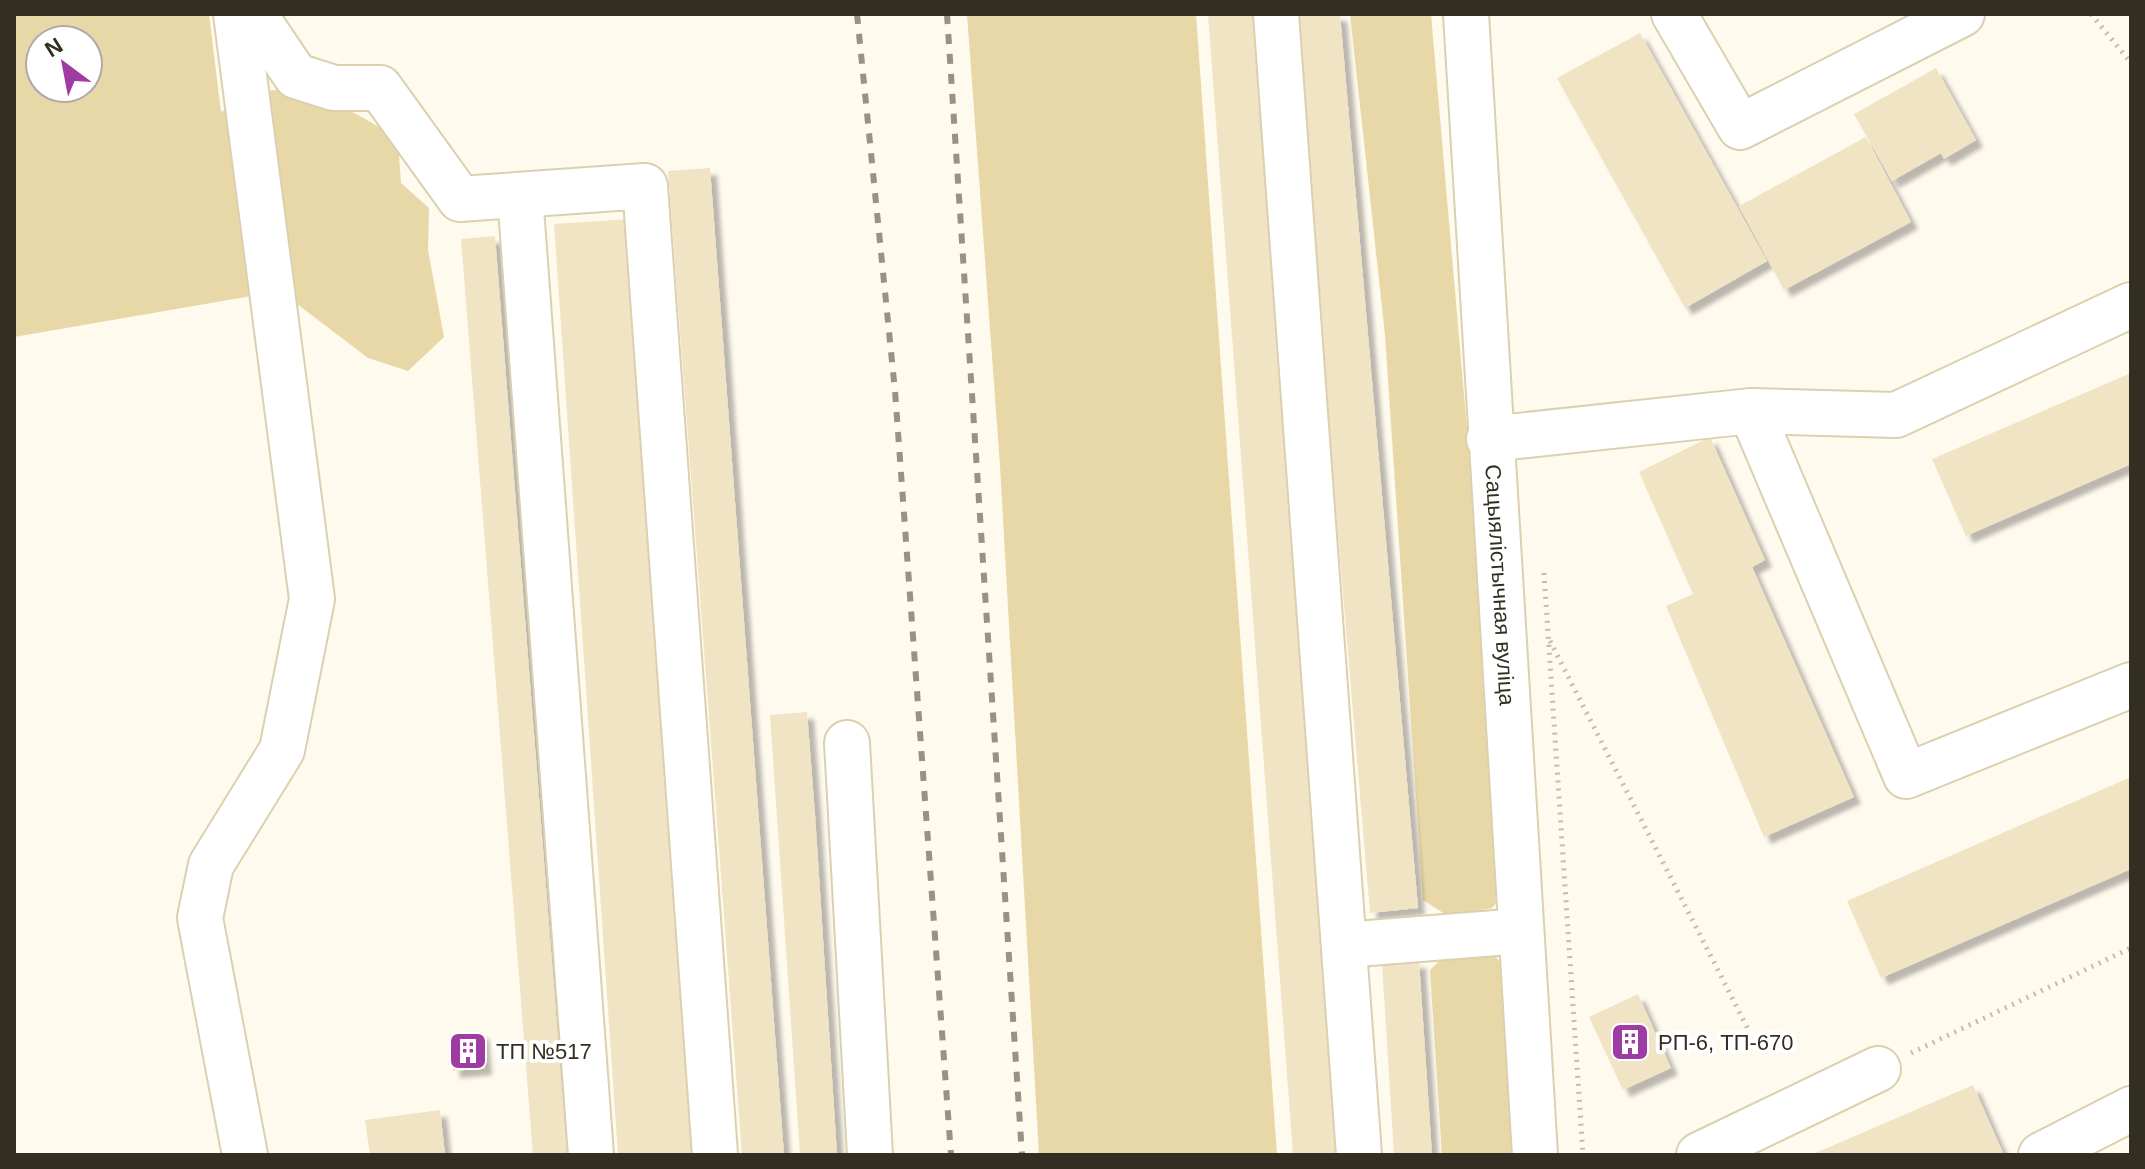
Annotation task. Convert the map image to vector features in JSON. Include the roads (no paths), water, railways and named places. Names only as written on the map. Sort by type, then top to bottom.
[{"type":"street","points":[[236,14],[312,599],[282,750],[211,865],[200,918],[245,1155]]},
{"type":"street","points":[[254,14],[296,76],[334,88],[380,88],[460,199],[645,186],[715,1155]]},
{"type":"street","points":[[1276,14],[1359,1155]]},
{"type":"street","points":[[1674,14],[1740,127],[1962,14]]},
{"type":"street","name":"Сацыялістычная вуліца","points":[[1476,19],[1489,439],[1535,1155]]},
{"type":"street","points":[[520,195],[591,1155]]},
{"type":"street","points":[[1489,439],[1751,411],[1896,415],[2131,305]]},
{"type":"street","points":[[1751,411],[1906,776],[2131,685]]},
{"type":"street","points":[[847,743],[870,1155]]},
{"type":"street","points":[[1344,945],[1521,931]]},
{"type":"street","points":[[1699,1155],[1878,1069]]},
{"type":"street","points":[[2041,1155],[2131,1109]]},
{"type":"railway","points":[[857,14],[895,391],[951,1155]]},
{"type":"railway","points":[[947,14],[1022,1155]]},
{"type":"place","name":"РП-6, ТП-670","points":[[1630,1042]]},
{"type":"place","name":"ТП №517","points":[[468,1051]]}]
